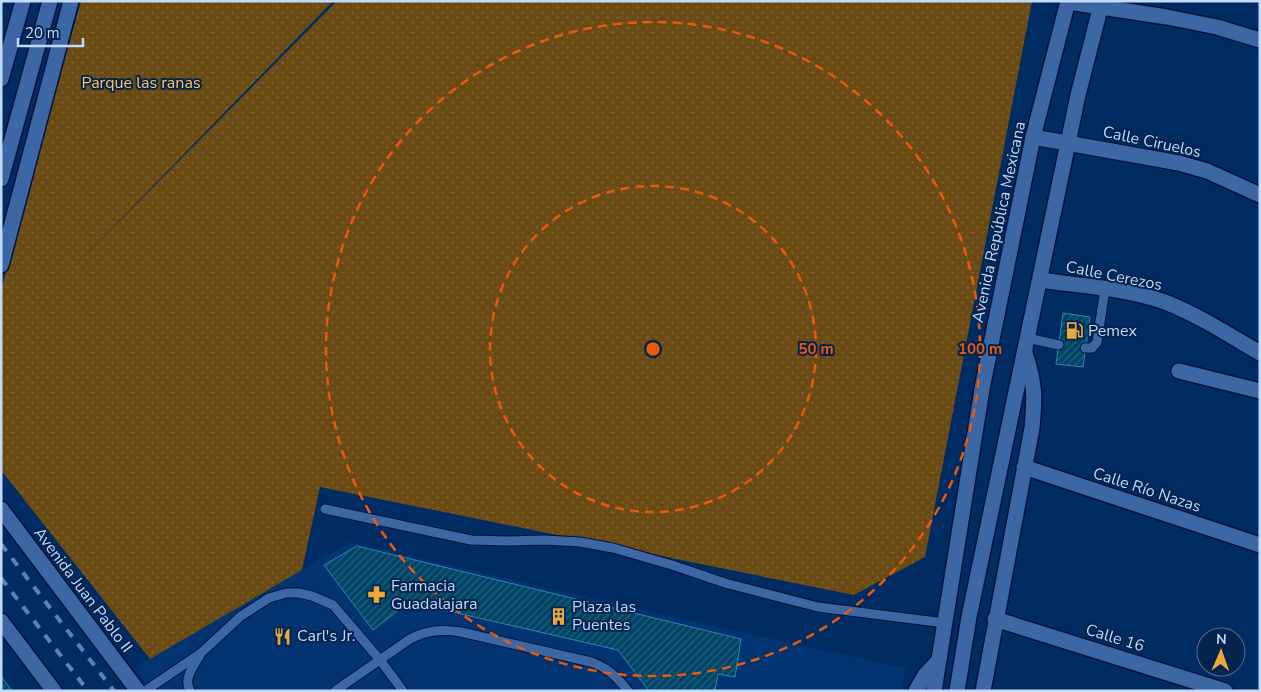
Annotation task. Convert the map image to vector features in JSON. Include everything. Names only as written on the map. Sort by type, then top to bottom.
[{"type":"street","points":[[1,79],[23,1]]},
{"type":"street","points":[[1,179],[50,1]]},
{"type":"street","points":[[1,265],[71,1]]},
{"type":"street","points":[[1068,2],[1101,4],[1167,17],[1260,40]]},
{"type":"street","name":"Avenida República Mexicana","points":[[934,691],[982,389],[1034,137],[1068,2]]},
{"type":"street","points":[[957,691],[971,607],[1078,95],[1101,4]]},
{"type":"street","name":"Calle Ciruelos","points":[[1034,137],[1179,163],[1206,171],[1260,195]]},
{"type":"street","name":"Calle Cerezos","points":[[1040,280],[1137,294],[1164,302],[1196,317],[1260,353]]},
{"type":"street","points":[[983,691],[1035,404],[1026,346]]},
{"type":"street","points":[[1179,370],[1260,391]]},
{"type":"street","name":"Calle Río Nazas","points":[[1024,467],[1260,545]]},
{"type":"street","name":"Avenida Juan Pablo II","points":[[1,510],[138,691]]},
{"type":"street","name":"Calle 16","points":[[995,619],[1225,691]]},
{"type":"street","points":[[1,621],[54,691]]},
{"type":"street","points":[[916,691],[925,675],[939,660]]},
{"type":"lane","points":[[1086,348],[1092,348],[1097,342],[1105,289]]},
{"type":"lane","points":[[1026,346],[1059,345]]},
{"type":"lane","points":[[325,509],[471,540],[580,542],[613,548],[725,583],[818,607],[945,623]]},
{"type":"lane","points":[[145,691],[201,653],[241,616],[269,598],[286,593],[300,593],[312,596],[333,606],[380,660],[402,691]]},
{"type":"lane","points":[[335,691],[421,634],[445,630],[592,662],[611,671],[628,691]]},
{"type":"lane","points":[[190,691],[187,682],[188,676],[201,653]]},
{"type":"shaded area","name":"Plaza las Puentes","points":[[350,542],[735,631],[906,668],[902,691],[152,691],[134,668]]},
{"type":"green space","name":"Parque las ranas","points":[[81,1],[333,1],[76,265],[337,1],[1032,1],[925,557],[854,595],[320,487],[302,570],[150,659],[1,470],[1,290]]},
{"type":"building","name":"Pemex","points":[[1063,313],[1090,317],[1083,367],[1056,364]]},
{"type":"building","name":"Plaza las Puentes","points":[[357,546],[741,639],[735,677],[718,674],[715,691],[649,691],[618,650],[409,602],[373,630],[324,565]]},
{"type":"building","points":[[1,676],[12,691],[1,691]]},
{"type":"railway","points":[[1,544],[114,691]]},
{"type":"railway","points":[[1,578],[88,691]]},
{"type":"place","name":"Pemex","points":[[1074,331]]},
{"type":"place","name":"Farmacia Guadalajara","points":[[377,595]]},
{"type":"place","name":"Plaza las Puentes","points":[[558,616]]},
{"type":"place","name":"Carl's Jr.","points":[[283,636]]}]
